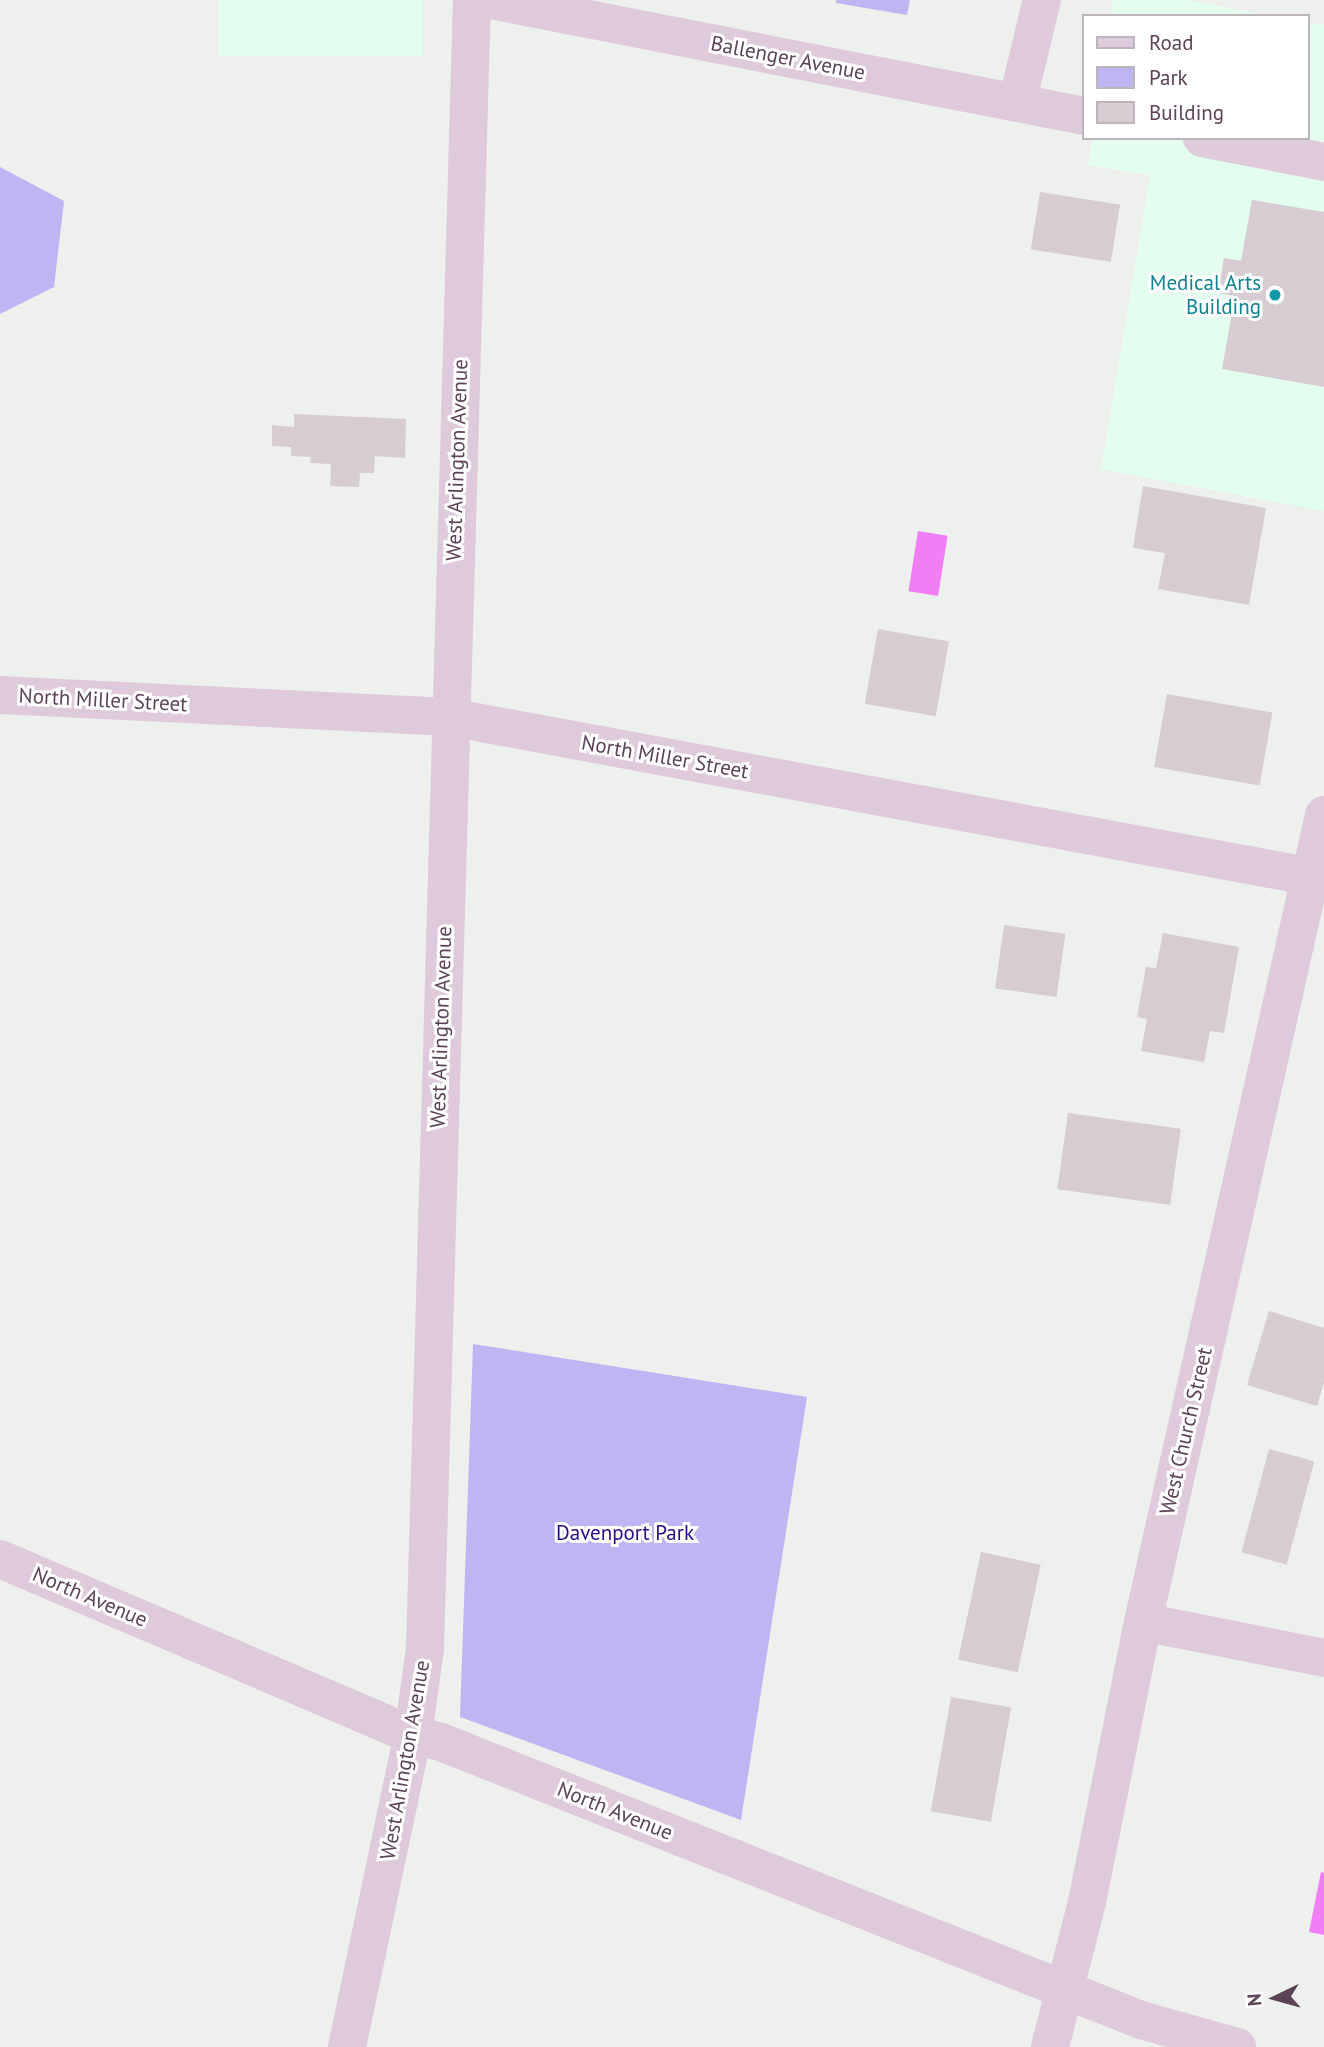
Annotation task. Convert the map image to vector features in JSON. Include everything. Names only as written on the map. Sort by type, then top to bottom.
[{"type":"street","name":"West Arlington Avenue","points":[[347,2047],[413,1735],[425,1649],[449,717],[472,0]]},
{"type":"street","name":"Ballenger Avenue","points":[[491,0],[1082,116]]},
{"type":"street","points":[[1017,103],[1042,0]]},
{"type":"street","points":[[1212,140],[1324,162]]},
{"type":"street","name":"North Miller Street","points":[[0,695],[449,717],[1318,877]]},
{"type":"street","name":"West Church Street","points":[[1050,2047],[1087,1902],[1143,1622],[1318,877],[1324,815]]},
{"type":"street","name":"North Avenue","points":[[0,1559],[413,1735],[454,1747],[1141,2020],[1237,2047]]},
{"type":"street","points":[[1143,1622],[1324,1658]]},
{"type":"shaded area","points":[[219,0],[422,0],[422,56],[219,56]]},
{"type":"shaded area","points":[[1113,0],[1186,0],[1260,14],[1111,14]]},
{"type":"shaded area","points":[[1310,23],[1324,25],[1324,511],[1101,469],[1150,175],[1088,165],[1092,140],[1310,140]]},
{"type":"shaded area","points":[[918,531],[948,536],[938,596],[908,591]]},
{"type":"shaded area","points":[[1321,1872],[1324,1873],[1324,1935],[1309,1932]]},
{"type":"green space","points":[[836,0],[910,0],[907,15],[836,3]]},
{"type":"green space","points":[[0,167],[64,201],[54,287],[0,314]]},
{"type":"green space","name":"Davenport Park","points":[[473,1344],[807,1397],[741,1820],[460,1717]]},
{"type":"building","points":[[1040,192],[1120,205],[1111,262],[1031,249]]},
{"type":"building","name":"Medical Arts Building","points":[[1252,200],[1324,212],[1324,387],[1222,369],[1235,296],[1218,293],[1224,258],[1241,261]]},
{"type":"building","points":[[294,414],[406,419],[405,458],[375,456],[374,473],[360,473],[359,487],[330,486],[331,464],[310,463],[311,457],[291,456],[291,447],[272,446],[272,425],[294,427]]},
{"type":"building","points":[[1143,486],[1266,508],[1249,605],[1158,589],[1165,553],[1133,548]]},
{"type":"building","points":[[878,629],[949,642],[936,716],[865,704]]},
{"type":"building","points":[[1167,694],[1272,713],[1260,785],[1154,767]]},
{"type":"building","points":[[1004,925],[1065,934],[1056,997],[995,988]]},
{"type":"building","points":[[1163,933],[1239,947],[1224,1033],[1210,1031],[1204,1062],[1141,1051],[1147,1019],[1137,1017],[1146,967],[1156,968]]},
{"type":"building","points":[[1068,1113],[1181,1129],[1170,1205],[1057,1189]]},
{"type":"building","points":[[1269,1311],[1324,1328],[1324,1382],[1317,1406],[1247,1385]]},
{"type":"building","points":[[1269,1449],[1314,1461],[1287,1565],[1241,1552]]},
{"type":"building","points":[[981,1552],[1041,1565],[1018,1672],[958,1660]]},
{"type":"building","points":[[951,1697],[1011,1708],[991,1822],[931,1811]]},
{"type":"place","name":"Medical Arts Building","points":[[1275,295]]}]
